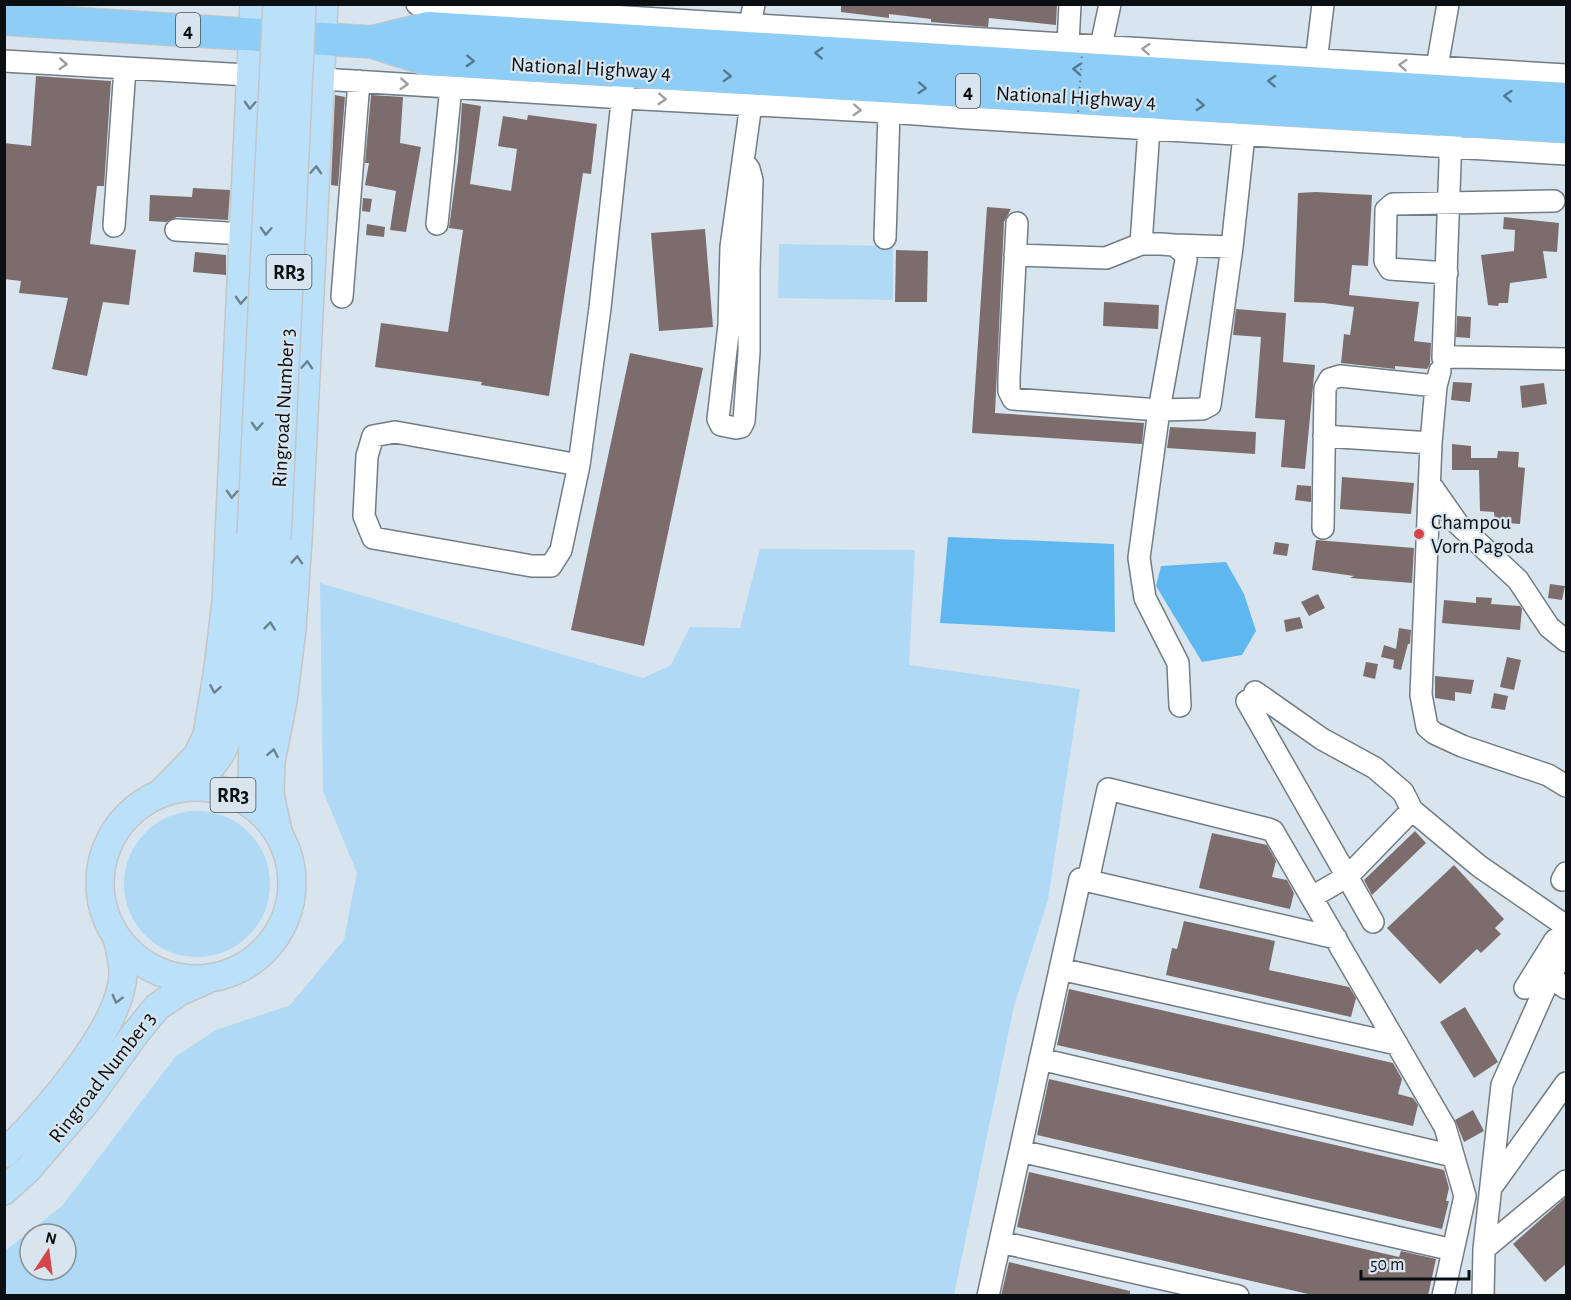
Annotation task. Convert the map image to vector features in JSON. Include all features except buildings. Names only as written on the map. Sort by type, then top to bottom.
[{"type":"highway","name":"National Highway 4","points":[[4,19],[97,15],[253,19],[322,39],[372,42],[426,59],[633,41],[969,105],[1150,115],[1438,106],[1566,99]]},
{"type":"highway","name":"National Highway 4","points":[[633,41],[670,23],[750,26],[1315,71],[1438,106],[1566,127]]},
{"type":"main road","name":"Ringroad Number 3","points":[[257,809],[252,776],[253,743],[264,680],[264,537],[277,4]]},
{"type":"main road","name":"Ringroad Number 3","points":[[189,787],[207,772],[224,748],[242,664],[248,606],[264,537],[302,4]]},
{"type":"main road","points":[[278,831],[270,794],[271,762],[283,701],[292,629],[324,4]]},
{"type":"main road","points":[[160,794],[197,756],[207,735],[218,669],[226,601],[253,19]]},
{"type":"main road","name":"RR3","points":[[189,787],[213,789],[236,796],[257,809],[278,831],[287,851],[293,879],[290,907],[279,933],[261,955],[237,971],[210,979],[184,979],[159,972],[136,959],[118,941],[106,919],[100,895],[100,869],[107,845],[120,824],[138,806],[160,794],[189,787]]},
{"type":"main road","name":"Ringroad Number 3","points":[[4,1154],[28,1130],[65,1085],[101,1035],[115,1007],[123,974],[118,941]]},
{"type":"main road","name":"Ringroad Number 3","points":[[4,1191],[28,1169],[85,1103],[157,1007],[179,992],[210,979]]},
{"type":"street","points":[[417,4],[445,5],[633,41],[751,104],[889,111],[969,105]]},
{"type":"street","points":[[1070,4],[1084,48]]},
{"type":"street","points":[[1084,48],[1110,4]]},
{"type":"street","points":[[750,26],[1084,48],[1315,71],[1323,4]]},
{"type":"street","points":[[1448,4],[1438,106],[1449,202],[1447,273],[1443,358],[1436,386],[1431,443],[1421,695],[1427,727],[1434,733],[1462,747],[1548,775],[1566,786]]},
{"type":"street","points":[[4,61],[451,87],[633,41]]},
{"type":"street","points":[[579,465],[395,432],[374,436],[367,456],[364,516],[373,538],[532,566],[551,566],[561,550],[579,465],[633,41]]},
{"type":"street","points":[[114,226],[125,68]]},
{"type":"street","points":[[1141,244],[1150,115],[1244,135],[1438,106],[1566,75]]},
{"type":"street","points":[[342,297],[359,81]]},
{"type":"street","points":[[437,224],[451,87]]},
{"type":"street","points":[[744,162],[752,180],[749,352],[744,421],[741,427],[736,428],[721,425],[718,419],[729,325],[731,247],[751,104]]},
{"type":"street","points":[[1438,106],[1566,154]]},
{"type":"street","points":[[885,238],[889,111]]},
{"type":"street","points":[[1017,222],[1009,384],[1009,391],[1013,399],[1159,410],[1202,409],[1210,405],[1232,247],[1244,135]]},
{"type":"street","points":[[1447,273],[1390,269],[1385,261],[1386,210],[1393,204],[1404,202],[1554,201]]},
{"type":"street","points":[[313,229],[347,231]]},
{"type":"street","points":[[176,230],[244,234]]},
{"type":"street","points":[[1015,255],[1106,258],[1141,244],[1232,247]]},
{"type":"street","points":[[1174,245],[1184,253],[1186,260],[1159,410],[1139,558],[1145,598],[1178,663],[1180,706]]},
{"type":"street","points":[[1443,358],[1566,359]]},
{"type":"street","points":[[1323,528],[1325,387],[1330,379],[1340,376],[1436,386]]},
{"type":"street","points":[[1324,436],[1431,443]]},
{"type":"street","points":[[1430,484],[1458,524],[1518,580],[1549,627],[1566,641]]},
{"type":"street","points":[[1373,922],[1251,697],[1375,768],[1403,792],[1412,810],[1479,866],[1566,933]]},
{"type":"street","points":[[1088,881],[1108,789],[1268,828],[1275,834],[1445,1127],[1465,1196],[1443,1296]]},
{"type":"street","points":[[1312,897],[1348,876],[1412,810]]},
{"type":"street","points":[[988,1296],[1080,879],[1336,938]]},
{"type":"street","points":[[1483,1296],[1484,1249],[1502,1085],[1558,982],[1566,933]]},
{"type":"street","points":[[1525,988],[1566,933]]},
{"type":"street","points":[[1060,969],[1397,1044]]},
{"type":"street","points":[[1040,1059],[1453,1156]]},
{"type":"street","points":[[1492,1186],[1566,1083]]},
{"type":"street","points":[[1020,1151],[1453,1250]]},
{"type":"street","points":[[1484,1249],[1566,1181]]},
{"type":"street","points":[[1000,1242],[1238,1296]]},
{"type":"path","points":[[1078,112],[1084,48]]},
{"type":"shaded area","points":[[779,244],[893,246],[893,300],[778,298]]},
{"type":"shaded area","points":[[760,549],[915,550],[909,665],[1080,689],[1048,900],[1014,1006],[954,1295],[5,1295],[5,1251],[18,1241],[18,1282],[78,1282],[78,1222],[42,1222],[63,1205],[175,1057],[216,1030],[290,1005],[344,940],[357,873],[323,791],[320,583],[643,678],[671,665],[690,627],[740,628]]},
{"type":"shaded area","points":[[197,811],[225,816],[249,832],[265,856],[270,884],[265,912],[249,936],[225,952],[197,957],[169,952],[145,936],[129,912],[124,884],[129,856],[145,832],[169,816]]},
{"type":"water","points":[[948,537],[1114,544],[1115,632],[940,623]]},
{"type":"water","points":[[1226,562],[1244,594],[1256,631],[1242,655],[1202,662],[1156,586],[1161,566]]},
{"type":"place","name":"Champou Vorn Pagoda","points":[[1419,534]]}]
